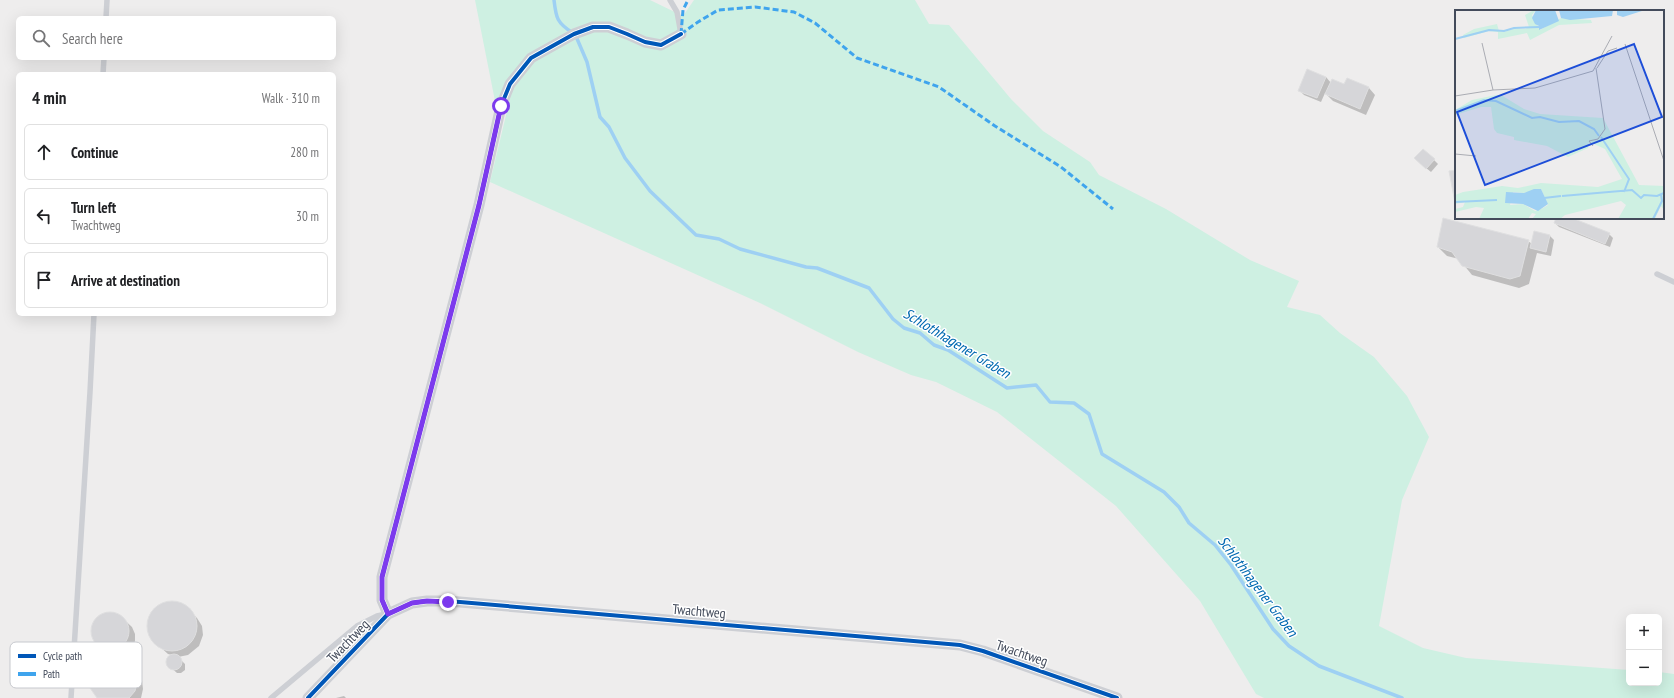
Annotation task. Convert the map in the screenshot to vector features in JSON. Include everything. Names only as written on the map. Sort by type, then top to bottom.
[{"type":"street","points":[[388,614],[382,600],[382,577],[479,205],[501,106],[510,84],[531,58],[574,34],[593,27],[609,27],[644,42],[661,45],[681,34]]},
{"type":"street","name":"Twachtweg","points":[[308,698],[388,614],[412,603],[427,601],[960,645],[983,651],[1117,698]]},
{"type":"lane","points":[[106,16],[107,0]]},
{"type":"lane","points":[[670,0],[677,12],[681,34]]},
{"type":"lane","points":[[103,72],[104,60]]},
{"type":"lane","points":[[1657,274],[1674,282]]},
{"type":"lane","points":[[74,642],[94,316]]},
{"type":"lane","points":[[271,698],[357,626],[377,616],[388,614]]},
{"type":"lane","points":[[71,698],[72,688]]},
{"type":"green space","points":[[475,0],[650,0],[683,16],[694,0],[915,0],[929,24],[949,25],[1011,99],[1043,131],[1090,162],[1099,175],[1166,209],[1250,260],[1299,281],[1287,307],[1320,315],[1340,333],[1374,357],[1407,396],[1429,437],[1402,500],[1379,626],[1423,648],[1466,658],[1626,670],[1626,686],[1662,686],[1662,672],[1674,674],[1674,698],[1264,698],[1256,694],[1200,601],[1116,506],[997,412],[936,382],[911,375],[858,352],[760,303],[490,182],[508,107],[496,106]]},
{"type":"building","points":[[1307,69],[1326,77],[1317,98],[1298,91]]},
{"type":"building","points":[[1347,78],[1369,87],[1360,109],[1325,94],[1332,79],[1344,84]]},
{"type":"building","points":[[1423,149],[1435,159],[1426,169],[1414,158]]},
{"type":"building","points":[[1455,170],[1455,203],[1449,171]]},
{"type":"building","points":[[1443,218],[1529,240],[1520,276],[1510,279],[1462,266],[1452,252],[1437,247]]},
{"type":"building","points":[[1556,219],[1575,219],[1610,233],[1605,244],[1554,223]]},
{"type":"building","points":[[1534,231],[1550,235],[1546,252],[1530,248]]},
{"type":"building","points":[[172,601],[181,603],[192,612],[197,626],[195,635],[186,646],[172,651],[163,649],[152,640],[147,626],[149,617],[158,606]]},
{"type":"building","points":[[110,612],[120,615],[126,621],[129,631],[125,642],[95,642],[91,631],[94,621],[100,615]]},
{"type":"building","points":[[174,654],[181,659],[182,662],[177,669],[174,670],[167,665],[166,662],[171,655]]},
{"type":"building","points":[[90,688],[136,688],[129,698],[97,698]]},
{"type":"waterway","name":"Schlothhagener Graben","points":[[554,0],[558,20],[573,33]]},
{"type":"waterway","name":"Schlothhagener Graben","points":[[575,34],[587,62],[600,117],[609,127],[625,158],[650,191],[696,235],[719,239],[740,249],[806,267],[817,268],[869,288],[893,319],[904,328],[920,333],[934,345],[948,350],[1007,388],[1036,385],[1050,402],[1074,403],[1089,414],[1102,454],[1164,492],[1179,507],[1189,523],[1215,545],[1231,565],[1273,629],[1289,646],[1319,666],[1402,698]]},
{"type":"marked path","points":[[681,34],[683,10],[688,0]]},
{"type":"marked path","points":[[681,34],[718,10],[755,7],[794,12],[815,23],[857,58],[939,87],[995,126],[1061,167],[1113,209]]},
{"type":"cycle path","points":[[388,614],[382,600],[382,577],[479,205],[501,106],[510,84],[531,58],[574,34],[593,27],[609,27],[645,42],[661,45],[681,34]]},
{"type":"cycle path","points":[[308,698],[388,614],[412,603],[427,601],[448,601],[960,645],[983,651],[1117,698]]},
{"type":"route","points":[[448,602],[427,601],[412,603],[388,614],[382,600],[382,577],[393,530],[479,205],[501,106]]}]
